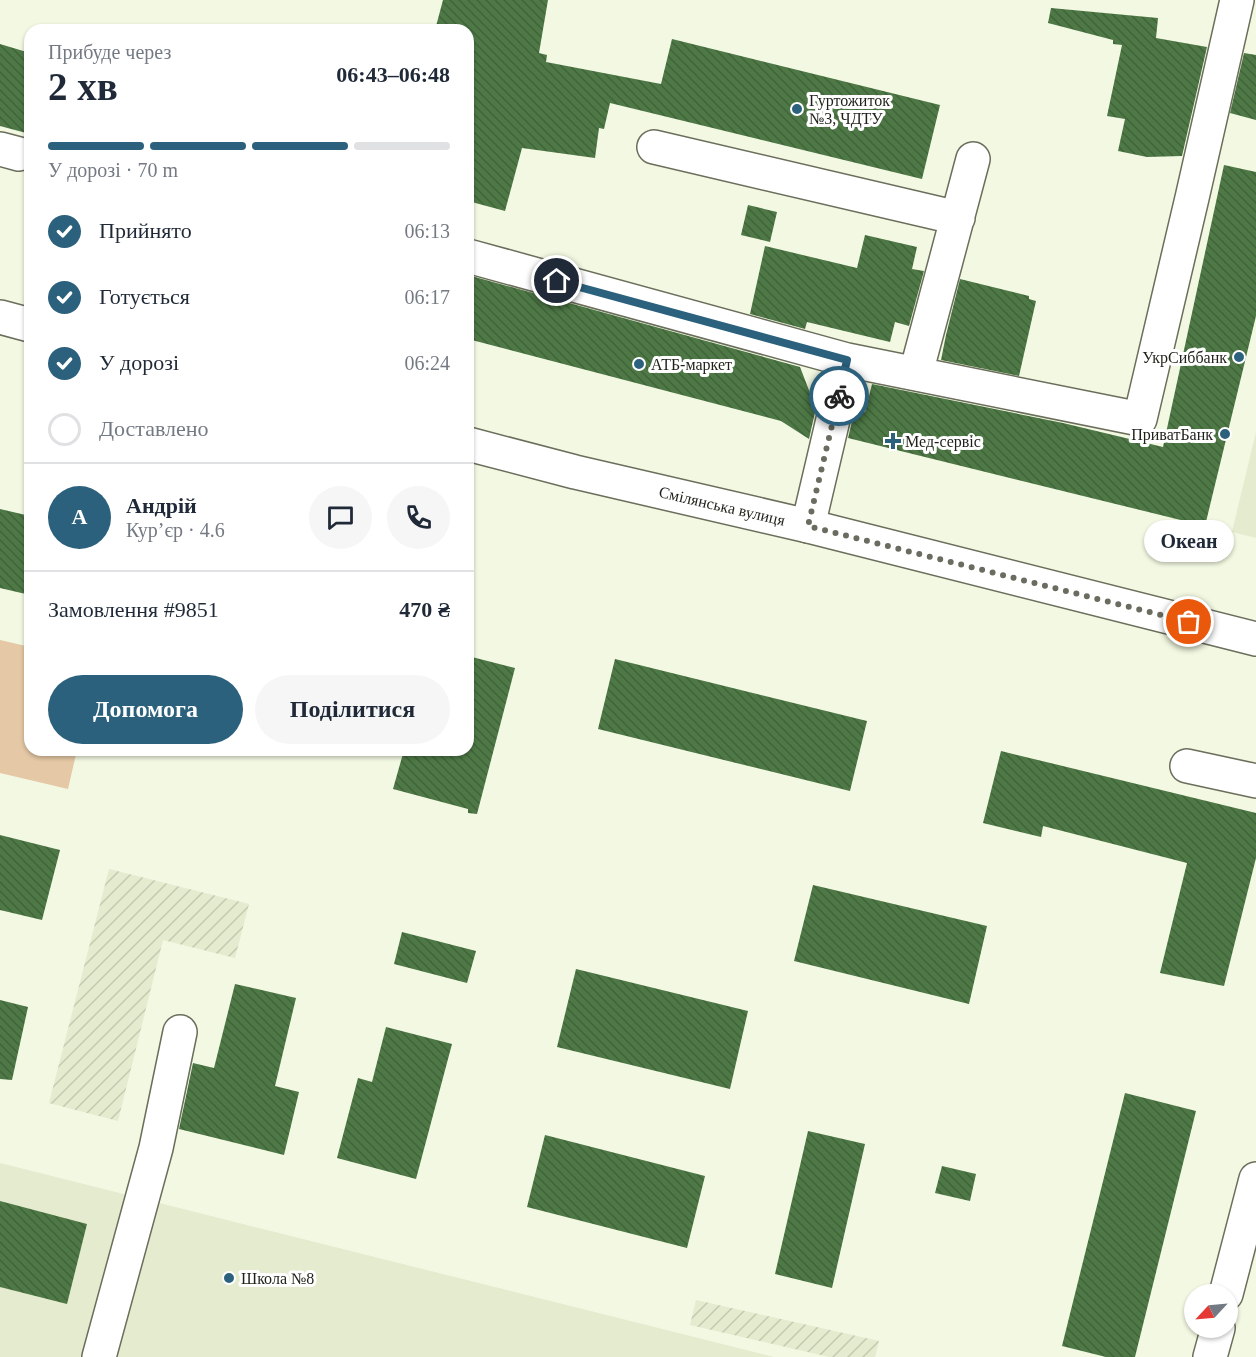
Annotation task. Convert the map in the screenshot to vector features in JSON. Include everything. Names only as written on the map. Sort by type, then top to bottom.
[{"type":"main road","points":[[474,258],[847,360],[1140,419],[1237,0]]},
{"type":"main road","points":[[654,147],[958,218]]},
{"type":"main road","points":[[916,373],[973,159]]},
{"type":"main road","points":[[0,317],[24,323]]},
{"type":"main road","points":[[808,526],[847,360]]},
{"type":"main road","name":"Смілянська вулиця","points":[[474,446],[575,472],[808,526],[1256,639]]},
{"type":"main road","points":[[1187,766],[1256,781]]},
{"type":"main road","points":[[99,1357],[156,1148],[180,1032]]},
{"type":"main road","points":[[1229,1284],[1256,1179]]},
{"type":"main road","points":[[1210,1357],[1215,1338]]},
{"type":"shaded area","points":[[1256,432],[1256,538],[1232,532]]},
{"type":"shaded area","points":[[0,640],[24,646],[24,756],[76,756],[68,789],[0,773]]},
{"type":"shaded area","points":[[109,869],[249,904],[235,958],[163,940],[118,1121],[49,1103]]},
{"type":"shaded area","name":"Школа №8","points":[[0,1163],[774,1357],[0,1357]]},
{"type":"shaded area","points":[[696,1300],[879,1341],[875,1357],[829,1357],[690,1325]]},
{"type":"building","points":[[443,0],[548,0],[539,53],[547,55],[546,62],[661,84],[672,39],[940,105],[922,179],[610,103],[604,129],[599,128],[595,158],[522,148],[505,211],[474,203],[474,24],[437,24]]},
{"type":"building","points":[[1051,8],[1158,18],[1156,38],[1207,47],[1182,156],[1147,157],[1118,151],[1125,119],[1107,116],[1122,45],[1113,44],[1113,40],[1048,23]]},
{"type":"building","points":[[0,44],[24,51],[24,132],[0,126]]},
{"type":"building","points":[[1244,53],[1256,55],[1256,120],[1230,113]]},
{"type":"building","points":[[1224,165],[1256,172],[1256,316],[1205,526],[848,438],[855,409],[865,412],[872,384],[1063,423],[1163,447]]},
{"type":"building","points":[[748,205],[777,212],[770,242],[741,235]]},
{"type":"building","points":[[865,235],[917,247],[912,269],[924,271],[909,326],[895,322],[890,342],[807,322],[805,329],[750,314],[765,246],[857,268]]},
{"type":"building","points":[[474,277],[800,367],[812,398],[818,399],[809,439],[781,421],[474,341]]},
{"type":"building","points":[[960,279],[1029,296],[1029,299],[1036,301],[1019,376],[941,360]]},
{"type":"building","points":[[0,509],[24,515],[24,594],[0,588]]},
{"type":"building","points":[[474,658],[515,668],[477,814],[468,813],[468,809],[393,789],[402,756],[474,756]]},
{"type":"building","points":[[615,659],[867,721],[850,791],[598,729]]},
{"type":"building","points":[[1001,751],[1256,813],[1256,858],[1224,986],[1160,973],[1187,863],[1043,826],[1041,837],[983,823]]},
{"type":"building","points":[[0,835],[60,850],[42,920],[0,910]]},
{"type":"building","points":[[813,885],[987,926],[969,1004],[794,961]]},
{"type":"building","points":[[402,932],[476,951],[467,983],[394,964]]},
{"type":"building","points":[[576,969],[748,1011],[730,1089],[557,1047]]},
{"type":"building","points":[[235,984],[296,998],[275,1086],[299,1092],[284,1155],[179,1129],[193,1063],[214,1068]]},
{"type":"building","points":[[0,1000],[28,1007],[12,1080],[0,1079]]},
{"type":"building","points":[[386,1027],[452,1044],[416,1179],[337,1158],[358,1078],[372,1082]]},
{"type":"building","points":[[1125,1093],[1196,1111],[1135,1357],[1106,1357],[1062,1346]]},
{"type":"building","points":[[808,1131],[865,1144],[832,1288],[775,1274]]},
{"type":"building","points":[[545,1135],[705,1176],[687,1248],[527,1207]]},
{"type":"building","points":[[942,1166],[976,1174],[970,1201],[935,1193]]},
{"type":"building","points":[[0,1201],[87,1224],[67,1304],[0,1287]]},
{"type":"way so far","points":[[839,396],[808,526],[1189,622]]},
{"type":"place","name":"Гуртожиток №3, ЧДТУ","points":[[797,109]]},
{"type":"place","name":"УкрСиббанк","points":[[1239,357]]},
{"type":"place","name":"АТБ-маркет","points":[[639,364]]},
{"type":"place","name":"ПриватБанк","points":[[1225,434]]},
{"type":"place","name":"Мед-сервіс","points":[[893,441]]},
{"type":"place","name":"Океан","points":[[1189,622]]},
{"type":"place","name":"Школа №8","points":[[229,1278]]},
{"type":"route","points":[[557,281],[847,360],[839,396]]}]
